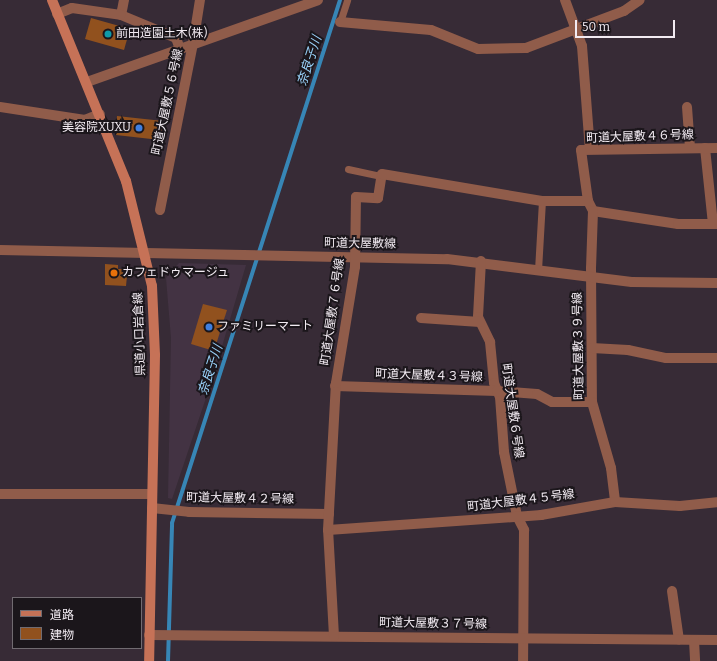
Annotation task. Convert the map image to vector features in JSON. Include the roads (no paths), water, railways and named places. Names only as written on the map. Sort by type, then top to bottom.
[{"type":"main road","name":"県道小口岩倉線","points":[[52,0],[100,114],[126,181],[146,253],[154,307],[149,661]]},
{"type":"street","points":[[121,14],[124,0]]},
{"type":"street","name":"町道大屋敷５６号線","points":[[160,210],[194,44],[200,0]]},
{"type":"street","points":[[86,82],[194,44],[295,4],[318,0]]},
{"type":"street","points":[[565,0],[582,46],[590,149]]},
{"type":"street","points":[[340,22],[431,30],[478,49],[526,48],[575,28],[624,11],[640,0]]},
{"type":"street","points":[[57,14],[72,8],[121,14],[176,38],[180,49]]},
{"type":"street","points":[[0,107],[85,120],[100,114]]},
{"type":"street","points":[[687,107],[690,148]]},
{"type":"street","points":[[593,211],[678,224],[715,224],[705,148]]},
{"type":"street","name":"町道大屋敷４６号線","points":[[593,211],[588,201],[581,150],[717,148]]},
{"type":"street","points":[[381,176],[382,174],[542,201],[588,201]]},
{"type":"street","name":"町道大屋敷７６号線","points":[[334,636],[328,530],[336,386],[355,257],[356,197],[378,198],[381,176]]},
{"type":"street","name":"町道大屋敷３９号線","points":[[593,211],[591,277],[592,402],[611,468],[615,502]]},
{"type":"street","name":"町道大屋敷線","points":[[0,250],[355,257],[481,262],[654,284],[717,284]]},
{"type":"street","name":"町道大屋敷６号線","points":[[481,262],[478,317],[490,342],[504,452],[517,516],[524,530],[523,661]]},
{"type":"street","points":[[421,318],[480,322]]},
{"type":"street","points":[[592,348],[628,350],[666,358],[717,358]]},
{"type":"street","name":"町道大屋敷４３号線","points":[[336,386],[497,391],[537,394],[552,402],[592,402]]},
{"type":"street","points":[[0,494],[152,494]]},
{"type":"street","name":"町道大屋敷４５号線","points":[[328,530],[541,514],[615,502],[680,506],[717,502]]},
{"type":"street","name":"町道大屋敷４２号線","points":[[152,508],[189,512],[329,514]]},
{"type":"street","points":[[672,591],[679,640]]},
{"type":"street","name":"町道大屋敷３７号線","points":[[149,635],[717,640]]},
{"type":"street","points":[[694,640],[695,661]]},
{"type":"lane","points":[[340,22],[347,0]]},
{"type":"lane","points":[[348,169],[381,176]]},
{"type":"lane","points":[[538,270],[542,201]]},
{"type":"waterway","name":"奈良子川","points":[[168,661],[172,523],[340,0]]},
{"type":"place","name":"前田造園土木(株)","points":[[108,34]]},
{"type":"place","name":"美容院XUXU","points":[[139,128]]},
{"type":"place","name":"カフェドゥマージュ","points":[[114,273]]},
{"type":"place","name":"ファミリーマート","points":[[209,327]]}]
